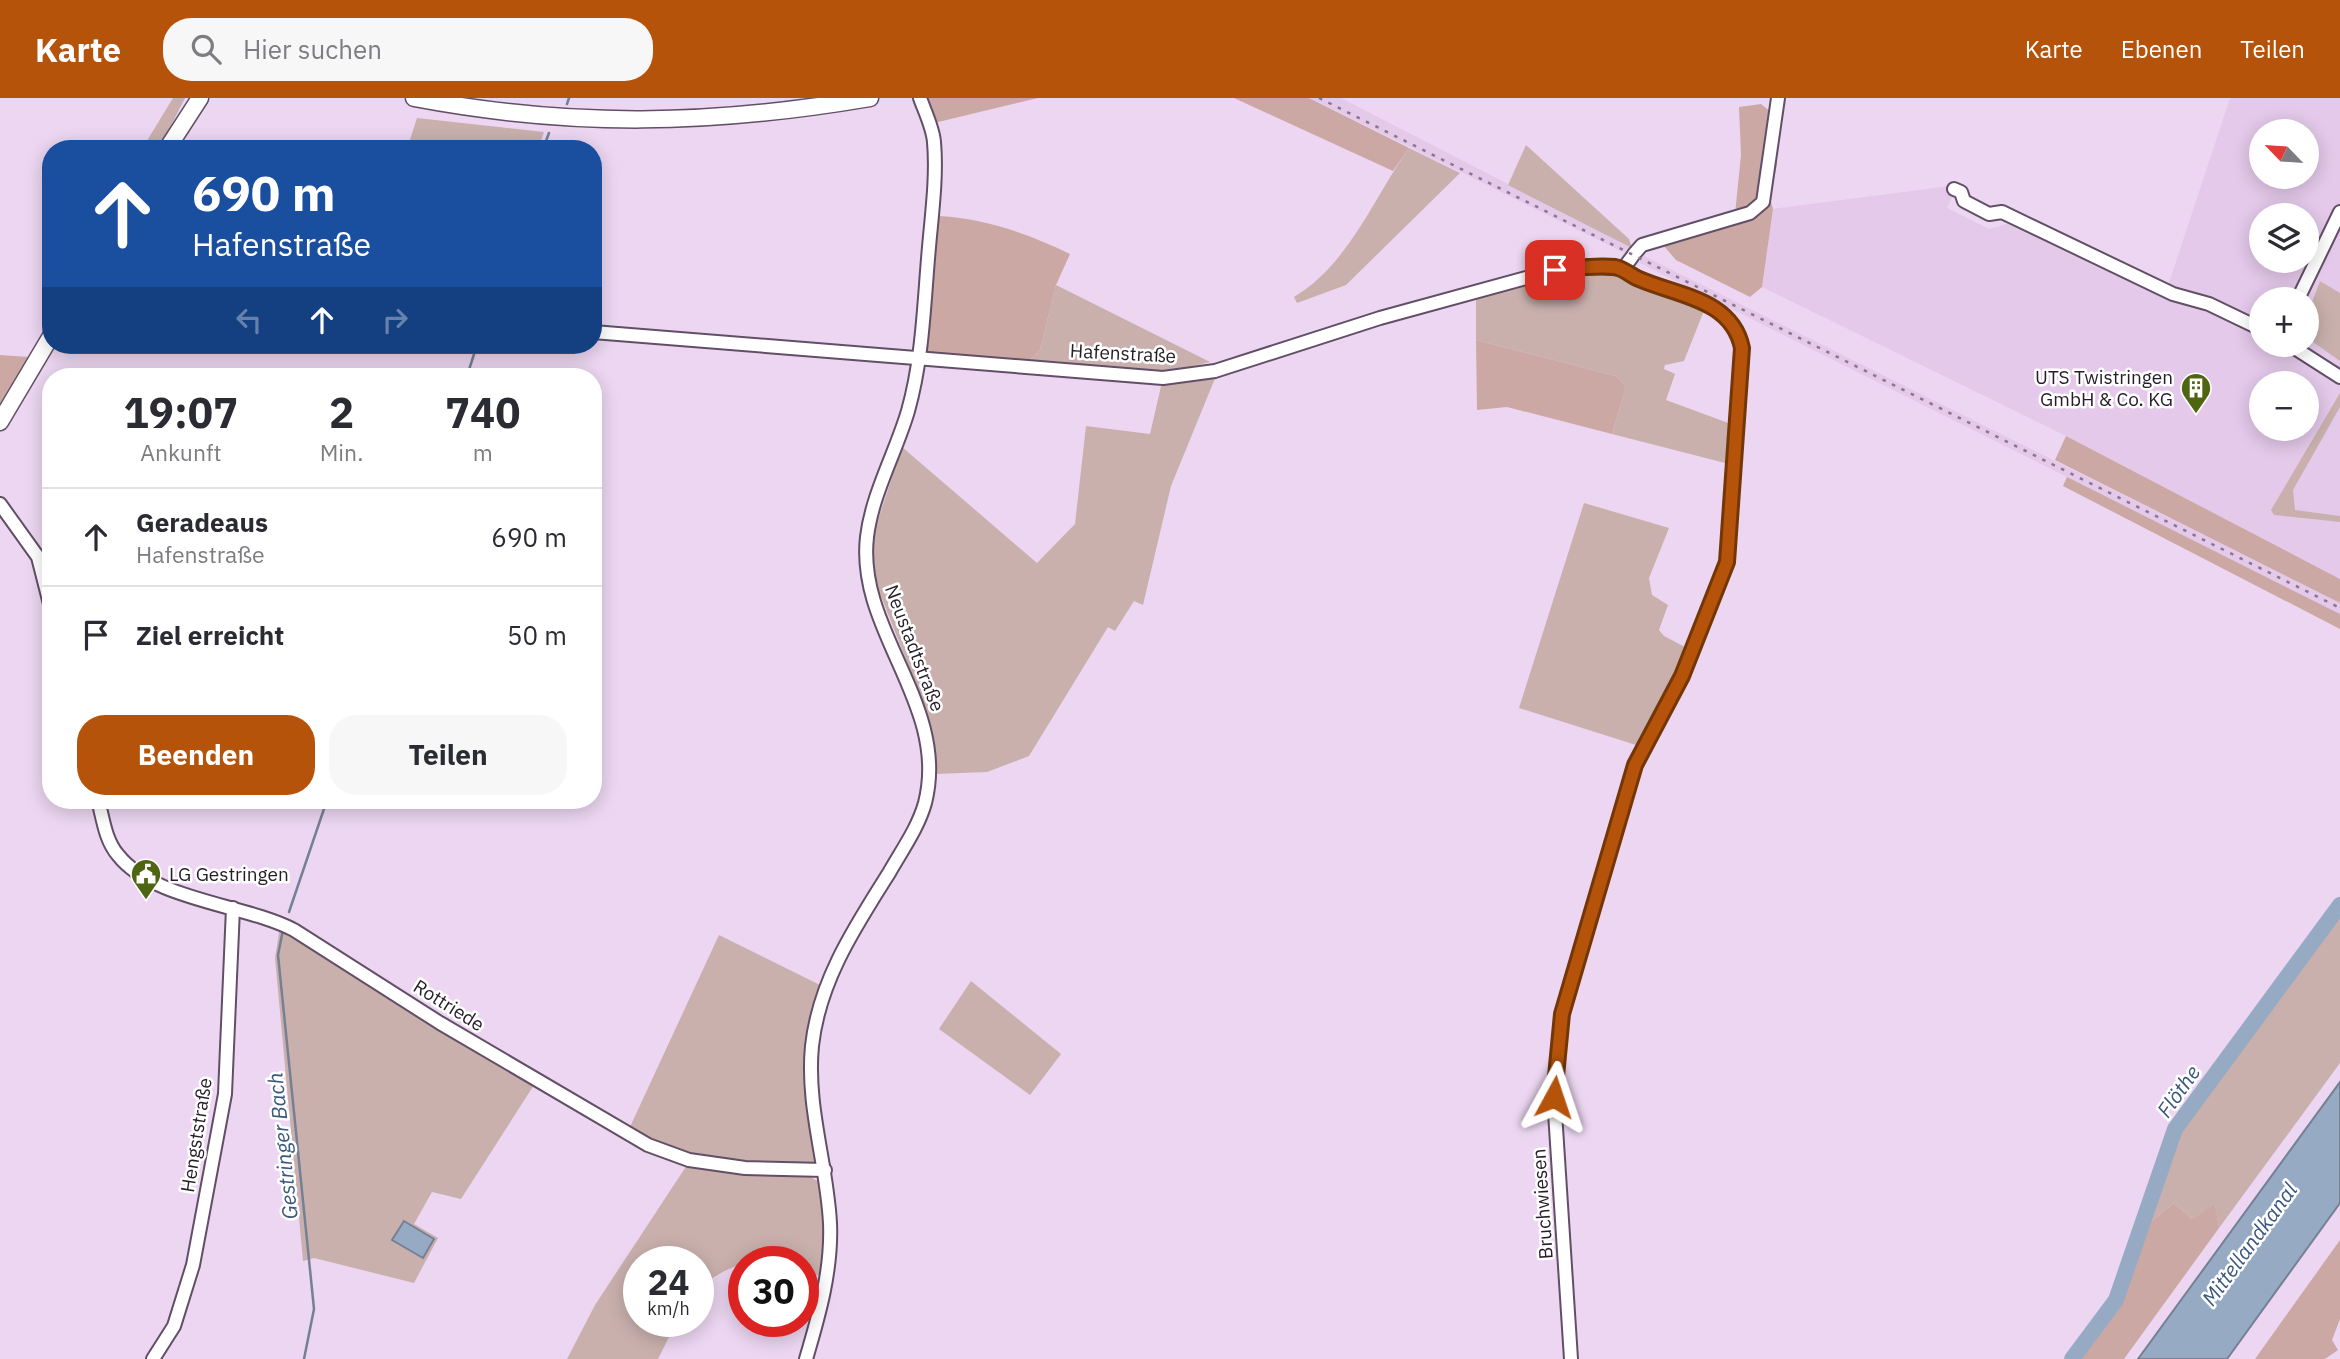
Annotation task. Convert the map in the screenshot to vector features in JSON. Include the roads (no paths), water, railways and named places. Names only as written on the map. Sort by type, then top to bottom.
[{"type":"main road","points":[[176,134],[192,98]]},
{"type":"main road","points":[[172,140],[200,98]]},
{"type":"main road","points":[[414,98],[543,118],[646,121],[803,109],[870,98]]},
{"type":"main road","points":[[0,422],[42,351]]},
{"type":"street","name":"Neustadtstraße","points":[[806,1359],[829,1260],[830,1225],[825,1170],[812,1098],[811,1049],[817,1015],[841,951],[916,828],[929,781],[927,737],[918,704],[869,582],[867,538],[908,411],[920,358],[932,208],[934,140],[920,98]]},
{"type":"street","points":[[1623,269],[1642,245],[1751,213],[1763,202],[1778,98]]},
{"type":"street","points":[[1954,189],[1961,192],[1964,201],[1989,214],[2002,212],[2173,293],[2209,304],[2249,323]]},
{"type":"street","points":[[2304,287],[2340,212]]},
{"type":"street","name":"Hafenstraße","points":[[602,333],[1163,378],[1215,371],[1380,318],[1555,270],[1590,266],[1623,269]]},
{"type":"street","name":"Bruchwiesen","points":[[1571,1359],[1554,1097],[1562,1014],[1635,765],[1682,676],[1727,562],[1742,348],[1735,324],[1728,316],[1679,293],[1637,279],[1623,269]]},
{"type":"street","points":[[2309,357],[2340,377]]},
{"type":"street","points":[[0,504],[38,558],[42,573]]},
{"type":"street","name":"Rottriede","points":[[100,809],[107,837],[118,856],[140,873],[176,892],[273,919],[294,930],[440,1023],[669,1154],[745,1168],[825,1170]]},
{"type":"street","name":"Hengststraße","points":[[153,1359],[174,1326],[193,1265],[225,1094],[233,908]]},
{"type":"water","name":"Mittellandkanal","points":[[2340,1082],[2340,1203],[2227,1359],[2138,1359]]},
{"type":"water","points":[[404,1221],[434,1239],[423,1258],[392,1240]]},
{"type":"waterway","name":"Gestringer Bach","points":[[567,104],[569,98]]},
{"type":"waterway","name":"Gestringer Bach","points":[[546,140],[549,133]]},
{"type":"waterway","name":"Gestringer Bach","points":[[470,368],[474,354]]},
{"type":"waterway","name":"Gestringer Bach","points":[[289,912],[324,809]]},
{"type":"waterway","name":"Flöthe","points":[[2072,1359],[2116,1300],[2175,1129],[2340,905]]},
{"type":"waterway","name":"Gestringer Bach","points":[[283,930],[278,955],[314,1309],[304,1359]]},
{"type":"railway","points":[[1319,98],[2340,608]]},
{"type":"place","name":"UTS Twistringen GmbH & Co. KG","points":[[2196,415]]},
{"type":"place","name":"LG Gestringen","points":[[146,901]]}]
